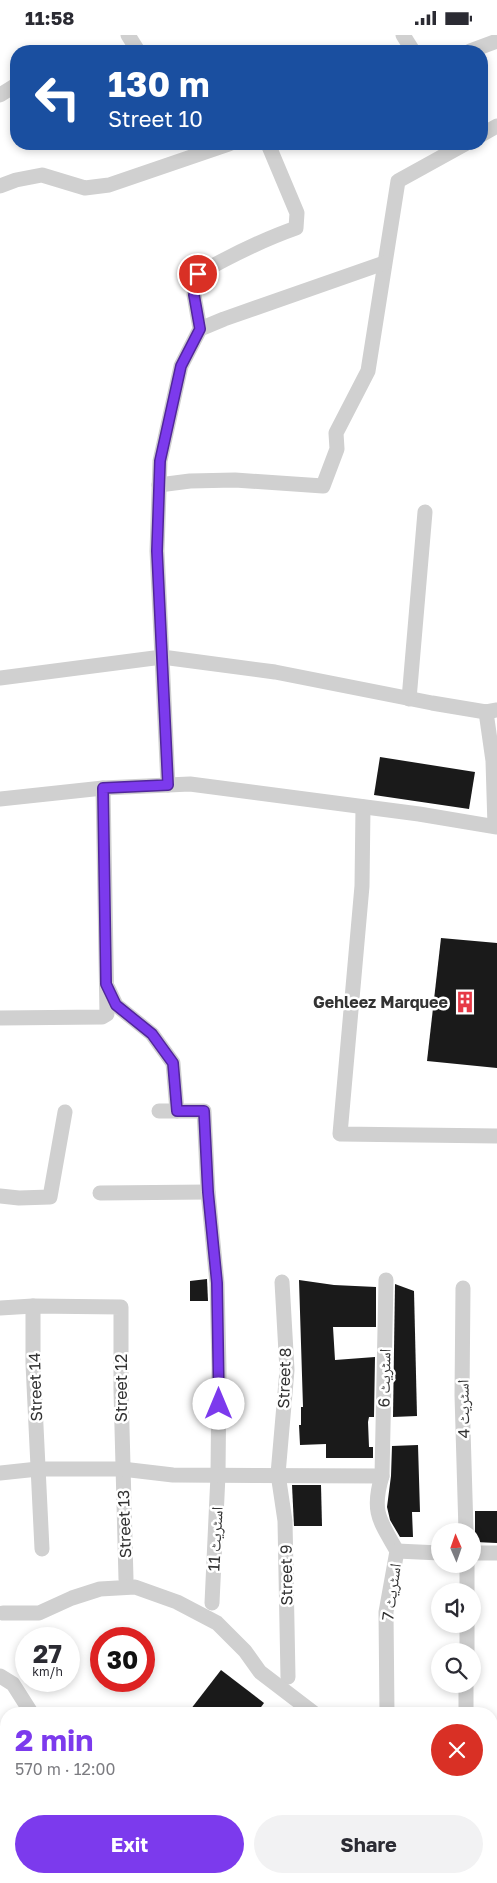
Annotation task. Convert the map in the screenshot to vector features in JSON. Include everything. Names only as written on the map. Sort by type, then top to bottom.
[{"type":"street","points":[[0,186],[16,180],[42,175],[85,188],[110,185],[212,150]]},
{"type":"street","points":[[168,785],[157,551],[160,461],[181,366],[200,329],[194,295],[198,274],[254,244],[296,228],[297,213],[271,150]]},
{"type":"street","points":[[159,485],[190,481],[235,480],[323,486],[337,449],[336,433],[368,371],[398,181],[454,150]]},
{"type":"street","points":[[200,329],[384,263]]},
{"type":"street","points":[[409,699],[425,512]]},
{"type":"street","points":[[0,678],[162,657],[275,672],[409,699],[492,711],[496,827],[190,784],[103,788],[0,799]]},
{"type":"street","points":[[0,1018],[102,1017],[108,1014],[103,788]]},
{"type":"street","points":[[363,807],[362,887],[340,1134],[497,1136]]},
{"type":"street","points":[[106,984],[116,1005],[152,1034],[173,1063],[177,1111],[159,1111]]},
{"type":"street","name":"اسٹریٹ 11","points":[[177,1111],[204,1111],[208,1192],[217,1283],[219,1368],[218,1475],[212,1603]]},
{"type":"street","points":[[0,1196],[19,1198],[50,1197],[65,1112]]},
{"type":"street","points":[[100,1193],[208,1192]]},
{"type":"street","name":"اسٹریٹ 6","points":[[382,1476],[386,1280]]},
{"type":"street","name":"Street 8","points":[[278,1474],[287,1370],[282,1282]]},
{"type":"street","name":"اسٹریٹ 4","points":[[463,1288],[462,1395],[466,1523]]},
{"type":"street","points":[[0,1308],[33,1306]]},
{"type":"street","name":"Street 12","points":[[33,1306],[121,1307],[122,1469]]},
{"type":"street","name":"Street 14","points":[[33,1306],[42,1549]]},
{"type":"street","points":[[0,1473],[38,1469],[122,1469],[173,1475],[278,1474],[382,1476]]},
{"type":"street","name":"Street 13","points":[[122,1469],[126,1579]]},
{"type":"street","name":"Street 9","points":[[278,1474],[285,1521],[288,1677]]},
{"type":"street","name":"اسٹریٹ 7","points":[[382,1476],[376,1494],[378,1517],[397,1551],[386,1612],[387,1707]]},
{"type":"street","points":[[397,1551],[431,1553]]},
{"type":"street","points":[[481,1553],[497,1553]]},
{"type":"street","points":[[3,1613],[39,1613],[72,1598],[100,1589],[135,1587],[176,1602],[217,1623],[245,1651],[260,1672],[306,1707]]},
{"type":"street","points":[[0,1676],[13,1684],[28,1707]]},
{"type":"street","points":[[466,1693],[466,1707]]},
{"type":"building","points":[[380,757],[475,772],[469,809],[374,795]]},
{"type":"building","name":"Gehleez Marquee","points":[[441,938],[497,943],[497,1068],[427,1061]]},
{"type":"building","points":[[207,1279],[208,1301],[190,1301],[190,1281]]},
{"type":"building","points":[[299,1280],[334,1285],[376,1287],[376,1327],[333,1327],[335,1360],[375,1357],[374,1417],[369,1417],[368,1422],[369,1447],[373,1447],[373,1458],[326,1458],[326,1444],[300,1445],[299,1425],[301,1425],[301,1407],[303,1407]]},
{"type":"building","points":[[395,1284],[414,1291],[417,1416],[393,1417]]},
{"type":"building","points":[[418,1445],[420,1512],[412,1512],[413,1537],[400,1537],[390,1520],[387,1507],[392,1446]]},
{"type":"building","points":[[292,1485],[321,1485],[322,1526],[294,1526]]},
{"type":"building","points":[[475,1511],[497,1511],[497,1543],[481,1542],[481,1523],[475,1523]]},
{"type":"building","points":[[221,1670],[264,1703],[261,1707],[192,1707]]},
{"type":"place","name":"Gehleez Marquee","points":[[465,1002]]},
{"type":"route","points":[[198,274],[194,295],[200,329],[181,366],[160,461],[157,551],[168,785],[103,788],[106,984],[116,1005],[152,1034],[173,1063],[177,1111],[204,1111],[208,1192],[217,1283],[219,1404]]}]
